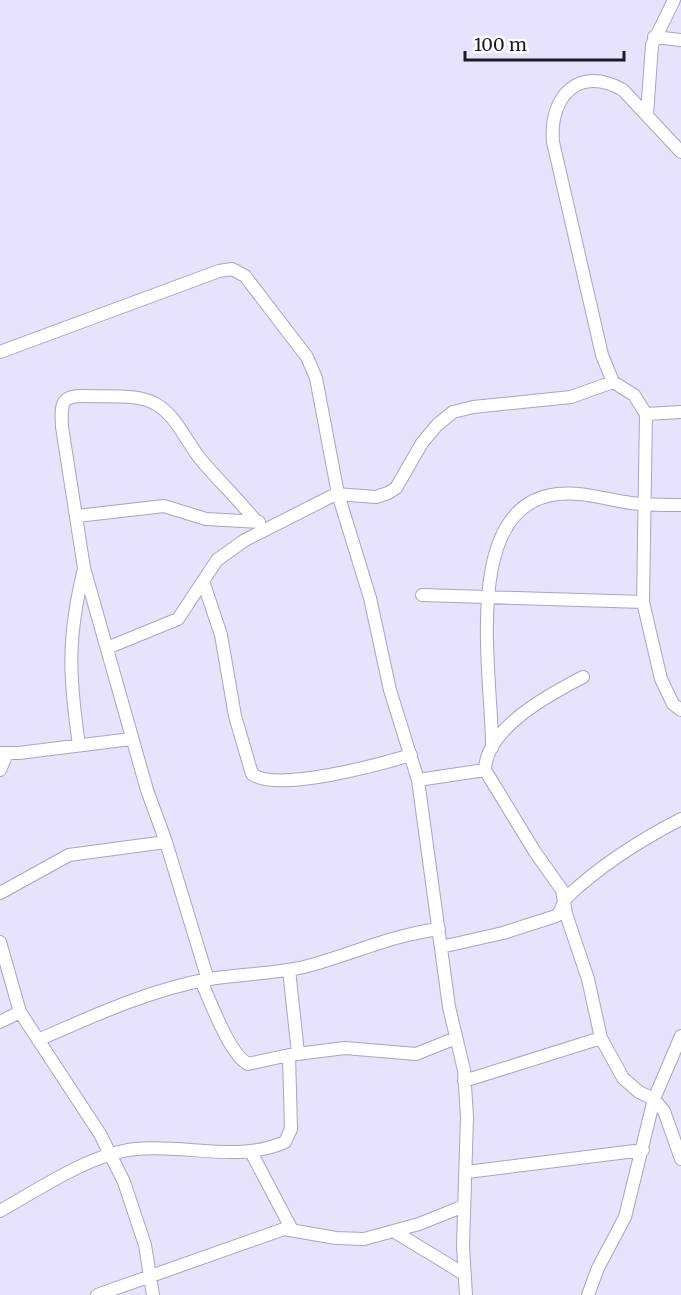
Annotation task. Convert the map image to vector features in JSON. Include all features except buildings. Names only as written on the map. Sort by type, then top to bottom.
[{"type":"street","points":[[646,114],[648,63],[654,37],[674,0]]},
{"type":"street","points":[[654,37],[681,40]]},
{"type":"street","points":[[681,152],[623,90],[613,84],[595,81],[579,83],[570,89],[558,105],[553,122],[556,157],[602,355],[613,382],[634,395],[646,414],[643,602],[662,679],[673,704],[681,710]]},
{"type":"street","points":[[666,134],[681,134]]},
{"type":"street","points":[[0,352],[232,269],[239,271],[307,357],[312,367],[338,494],[370,598],[390,690],[418,780],[441,947],[464,1081],[467,1172],[464,1206],[466,1295]]},
{"type":"street","points":[[107,648],[178,619],[202,580],[222,554],[338,494],[376,497],[396,488],[422,444],[437,425],[453,412],[473,407],[571,397],[613,382]]},
{"type":"street","points":[[255,520],[196,453],[176,421],[164,409],[140,399],[75,396],[64,400],[61,411],[84,568],[131,739],[166,842],[204,981],[231,1043],[245,1063],[254,1064],[294,1054],[360,1048],[416,1054],[456,1038]]},
{"type":"street","points":[[646,414],[681,412]]},
{"type":"street","points":[[492,747],[487,647],[488,597],[497,549],[509,519],[538,498],[579,494],[646,505],[681,505]]},
{"type":"street","points":[[77,516],[164,506],[206,519],[255,520],[275,526]]},
{"type":"street","points":[[79,745],[69,660],[74,614],[84,568]]},
{"type":"street","points":[[202,580],[221,635],[235,717],[250,771],[255,777],[283,779],[335,775],[411,755]]},
{"type":"street","points":[[422,595],[643,602]]},
{"type":"street","points":[[583,677],[536,703],[520,716],[492,747],[486,757],[485,770],[535,852],[560,885],[588,979],[601,1038],[623,1078],[639,1092],[654,1099],[669,1121],[681,1159]]},
{"type":"street","points":[[0,770],[4,753],[131,739]]},
{"type":"street","points":[[418,780],[485,770]]},
{"type":"street","points":[[441,947],[545,920],[559,914],[564,901],[632,848],[681,819]]},
{"type":"street","points":[[0,893],[69,855],[166,842]]},
{"type":"street","points":[[38,1040],[136,999],[204,981],[289,970],[333,959],[394,937],[439,929]]},
{"type":"street","points":[[0,942],[20,1012],[111,1153],[137,1222],[152,1276],[153,1295]]},
{"type":"street","points":[[0,1211],[111,1153],[150,1148],[251,1152],[285,1142],[290,1136],[294,1054],[289,970]]},
{"type":"street","points":[[0,1022],[20,1012]]},
{"type":"street","points":[[588,1295],[598,1268],[625,1217],[654,1099],[681,1036]]},
{"type":"street","points":[[464,1081],[601,1038]]},
{"type":"street","points":[[467,1172],[643,1149]]},
{"type":"street","points":[[251,1152],[291,1228]]},
{"type":"street","points":[[97,1295],[291,1228],[350,1239],[395,1232],[464,1206]]},
{"type":"street","points":[[395,1232],[464,1274]]}]
